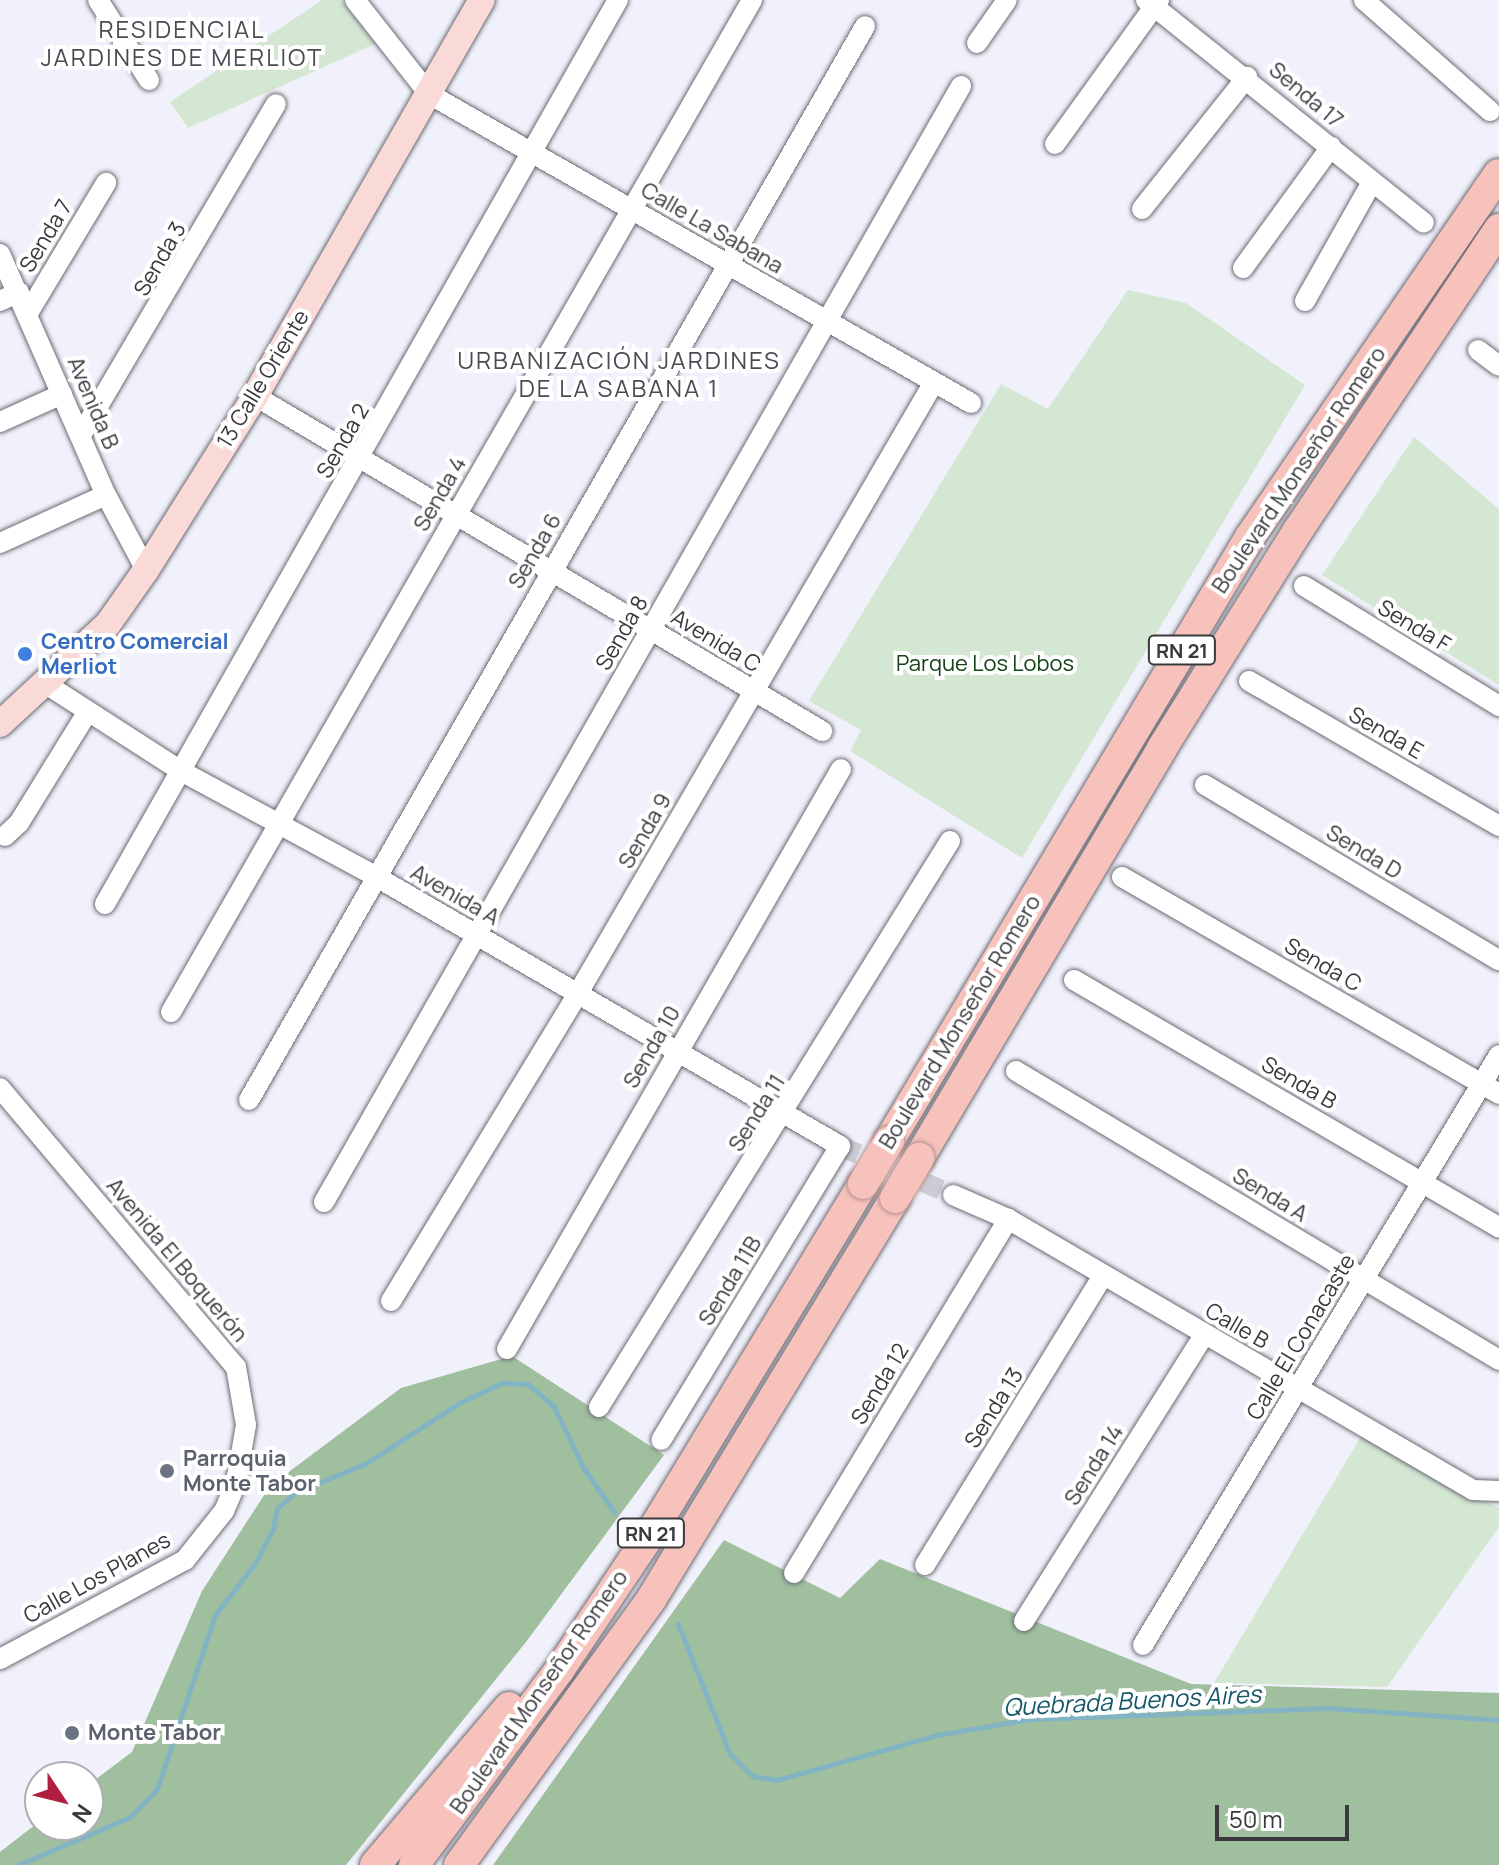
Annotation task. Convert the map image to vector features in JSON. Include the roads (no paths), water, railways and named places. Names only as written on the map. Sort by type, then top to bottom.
[{"type":"highway","name":"Boulevard Monseñor Romero","points":[[414,1865],[560,1669],[704,1452],[1250,537],[1499,174]]},
{"type":"highway","name":"Boulevard Monseñor Romero","points":[[459,1865],[576,1707],[723,1488],[1226,645],[1499,229]]},
{"type":"highway","points":[[375,1865],[627,1568]]},
{"type":"highway","points":[[469,1865],[576,1707]]},
{"type":"main road","name":"13 Calle Oriente","points":[[0,724],[108,624],[146,570],[255,396],[482,0]]},
{"type":"street","points":[[98,0],[149,80]]},
{"type":"street","points":[[355,0],[429,94]]},
{"type":"street","name":"Senda 2","points":[[105,904],[535,154],[618,0]]},
{"type":"street","name":"Senda 4","points":[[171,1012],[280,829],[455,515],[634,210],[752,0]]},
{"type":"street","points":[[977,43],[1007,0]]},
{"type":"street","points":[[1364,0],[1490,111]]},
{"type":"street","points":[[1055,144],[1153,2]]},
{"type":"street","name":"Senda 17","points":[[1153,2],[1424,223]]},
{"type":"street","name":"Senda 6","points":[[249,1100],[725,263],[865,26]]},
{"type":"street","points":[[1142,209],[1247,77]]},
{"type":"street","name":"Senda 8","points":[[324,1202],[474,934],[652,631],[961,86]]},
{"type":"street","name":"Calle La Sabana","points":[[429,94],[971,403]]},
{"type":"street","name":"Senda 3","points":[[81,435],[276,104]]},
{"type":"street","points":[[1243,268],[1331,147]]},
{"type":"street","points":[[1305,301],[1372,182]]},
{"type":"street","name":"Senda 7","points":[[28,313],[106,183]]},
{"type":"street","name":"Avenida B","points":[[0,254],[10,296],[28,313],[106,495],[146,570]]},
{"type":"street","points":[[1478,350],[1499,366]]},
{"type":"street","name":"Senda 9","points":[[391,1301],[577,995],[934,382]]},
{"type":"street","points":[[0,422],[62,394]]},
{"type":"street","name":"Avenida C","points":[[255,396],[359,462],[822,731]]},
{"type":"street","points":[[0,543],[106,495]]},
{"type":"street","name":"Senda F","points":[[1304,586],[1499,706]]},
{"type":"street","name":"Senda E","points":[[1249,681],[1499,826]]},
{"type":"street","name":"Avenida A","points":[[46,684],[87,713],[280,829],[375,876],[840,1146]]},
{"type":"street","points":[[5,836],[19,823],[87,713]]},
{"type":"street","name":"Senda 10","points":[[507,1349],[841,769]]},
{"type":"street","name":"Senda D","points":[[1205,785],[1499,960]]},
{"type":"street","name":"Senda 11","points":[[599,1407],[786,1113],[950,841]]},
{"type":"street","name":"Senda C","points":[[1122,877],[1490,1089]]},
{"type":"street","name":"Senda B","points":[[1074,980],[1499,1227]]},
{"type":"street","name":"Calle El Conacaste","points":[[1143,1645],[1422,1182],[1490,1089],[1499,1055]]},
{"type":"street","name":"Senda A","points":[[1016,1071],[1499,1360]]},
{"type":"street","name":"Avenida El Boquerón","points":[[0,1088],[236,1367],[246,1425],[243,1454],[236,1483],[211,1533]]},
{"type":"street","name":"Senda 11B","points":[[661,1440],[840,1146]]},
{"type":"street","name":"Calle B","points":[[953,1195],[1008,1219],[1473,1490],[1499,1491]]},
{"type":"street","name":"Senda 12","points":[[794,1573],[1008,1219]]},
{"type":"street","name":"Senda 13","points":[[925,1565],[1103,1276]]},
{"type":"street","name":"Senda 14","points":[[1024,1621],[1204,1335]]},
{"type":"street","name":"Calle Los Planes","points":[[0,1659],[166,1571],[211,1533]]},
{"type":"waterway","name":"Quebrada Buenos Aires","points":[[18,1865],[130,1817],[157,1789],[215,1615],[256,1562],[273,1529],[277,1508],[296,1492],[365,1464],[461,1402],[502,1383],[528,1384],[554,1407],[583,1467],[614,1512]]},
{"type":"waterway","name":"Quebrada Buenos Aires","points":[[678,1624],[730,1754],[753,1776],[777,1780],[937,1735],[1031,1719],[1328,1708],[1499,1720]]},
{"type":"tunnel","points":[[840,1146],[953,1195]]},
{"type":"place","name":"Centro Comercial Merliot","points":[[25,654]]},
{"type":"place","name":"Parroquia Monte Tabor","points":[[167,1471]]},
{"type":"place","name":"Monte Tabor","points":[[72,1733]]},
{"type":"district","name":"RESIDENCIAL JARDINES DE MERLIOT","points":[[182,43]]},
{"type":"district","name":"URBANIZACIÓN JARDINES DE LA SABANA 1","points":[[619,374]]},
{"type":"park label","name":"Parque Los Lobos","points":[[985,664]]}]
